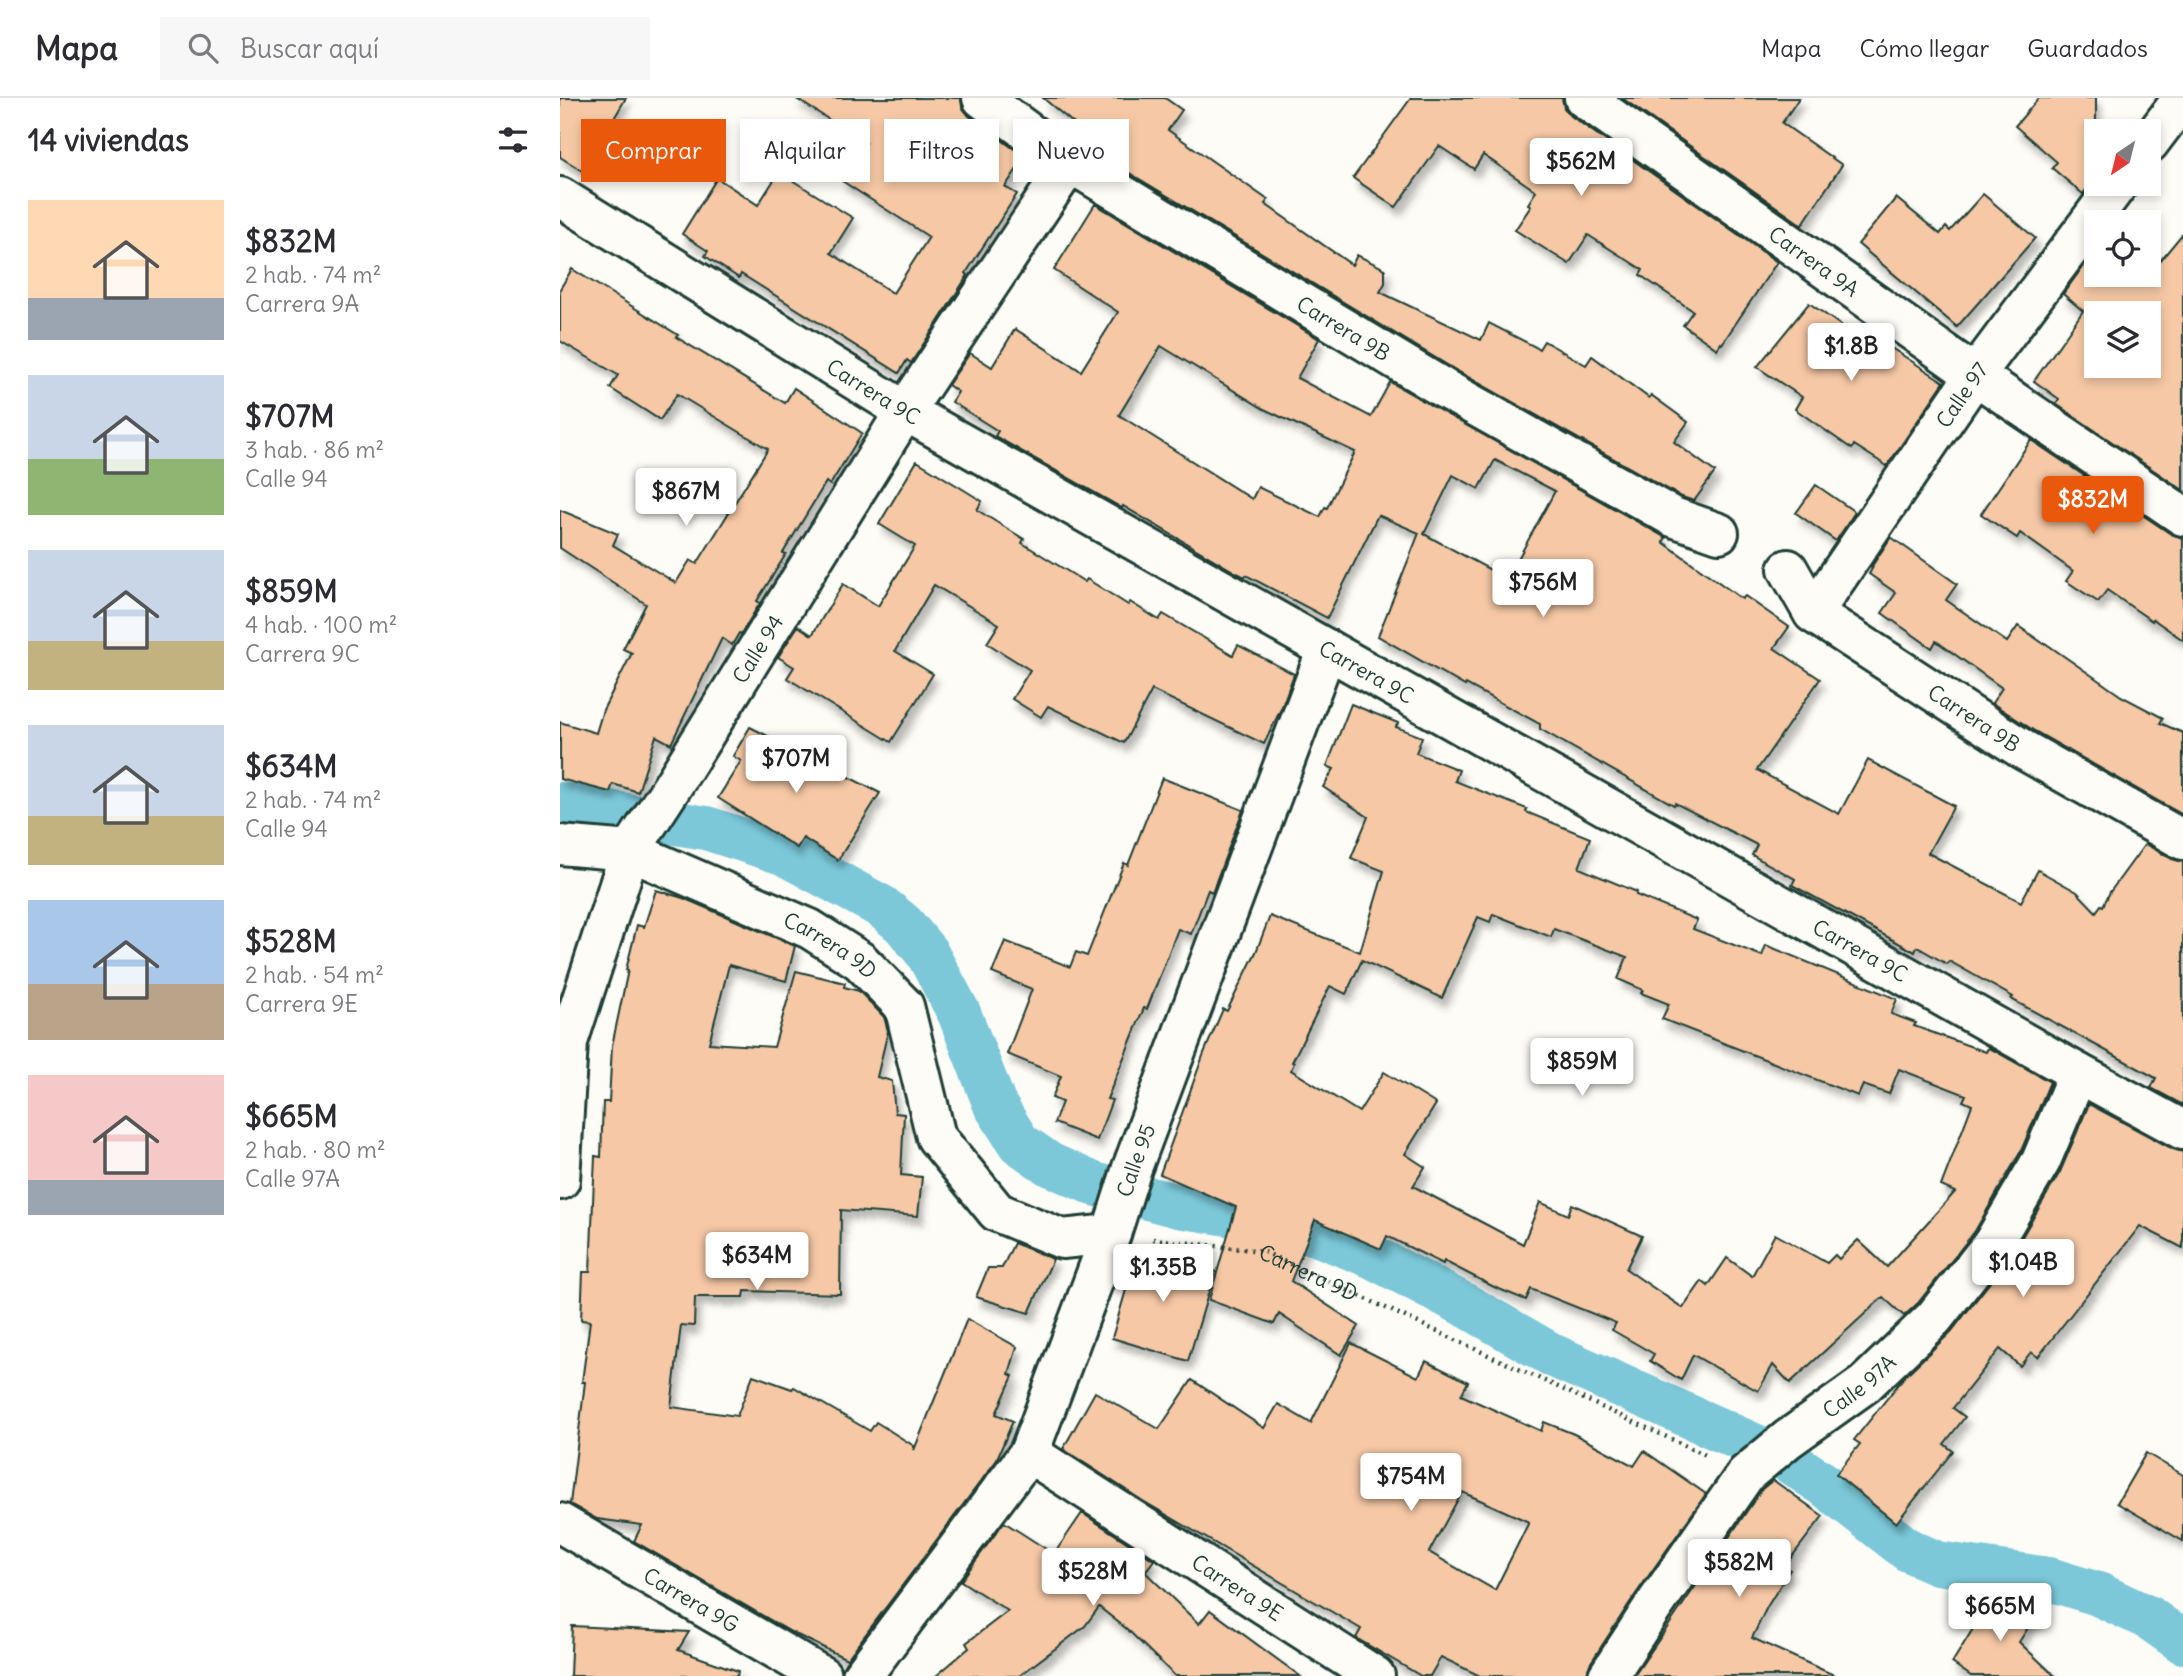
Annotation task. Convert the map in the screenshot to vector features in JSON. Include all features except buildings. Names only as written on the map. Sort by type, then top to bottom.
[{"type":"street","name":"Carrera 9B","points":[[982,98],[1013,121]]},
{"type":"street","name":"Carrera 9A","points":[[1584,98],[1975,375],[2183,516]]},
{"type":"street","points":[[2161,126],[2178,102]]},
{"type":"street","name":"Calle 94","points":[[560,1181],[568,1042],[632,846],[670,790],[905,411],[1057,182]]},
{"type":"street","name":"Carrera 9B","points":[[1101,182],[1443,388],[1673,517],[1719,533]]},
{"type":"street","name":"Calle 97","points":[[1813,613],[1975,375],[2109,196]]},
{"type":"street","name":"Carrera 9C","points":[[560,197],[905,411],[2183,1130]]},
{"type":"street","name":"Carrera 9B","points":[[1788,569],[1813,613],[2022,749],[2183,840]]},
{"type":"street","name":"Calle 95","points":[[862,1676],[1029,1453],[1132,1168],[1327,649]]},
{"type":"street","name":"Carrera 9D","points":[[560,845],[632,846],[810,929],[860,961],[904,1006],[936,1136],[997,1212],[1062,1239],[1112,1229]]},
{"type":"street","name":"Calle 97A","points":[[1608,1676],[1746,1474],[1788,1439],[1865,1384],[1934,1318],[1993,1243],[2041,1161],[2078,1073]]},
{"type":"street","name":"Carrera 9E","points":[[1029,1453],[1375,1676]]},
{"type":"street","name":"Carrera 9G","points":[[560,1523],[822,1676]]},
{"type":"path","name":"Carrera 9D","points":[[1112,1229],[1262,1251],[1746,1474]]},
{"type":"waterway","points":[[560,804],[706,828],[783,853],[882,907],[903,924],[927,953],[959,1013],[995,1105],[1019,1143],[1049,1164],[1094,1184],[1178,1206],[1228,1214],[1316,1234],[1371,1256],[1467,1306],[1554,1356],[1787,1460],[1822,1483],[1908,1550],[1937,1563],[2049,1579],[2098,1594],[2149,1618],[2183,1642]]}]
